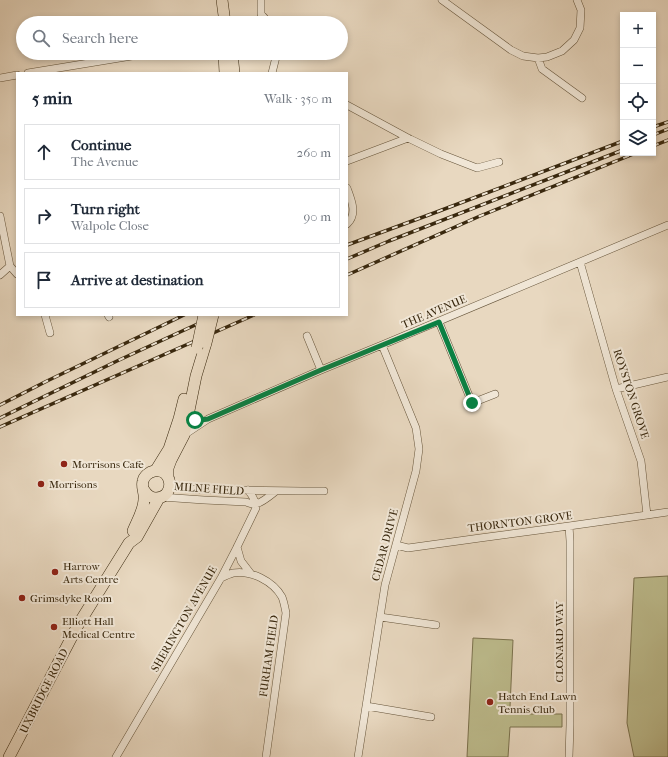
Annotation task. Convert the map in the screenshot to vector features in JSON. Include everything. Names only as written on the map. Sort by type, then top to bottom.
[{"type":"main road","points":[[222,0],[224,16]]},
{"type":"main road","points":[[224,60],[225,72]]},
{"type":"main road","points":[[233,60],[234,72]]},
{"type":"main road","name":"UXBRIDGE ROAD","points":[[130,543],[143,507],[144,490],[142,486],[144,476],[156,470],[169,450],[184,418],[196,376],[202,346],[204,316]]},
{"type":"main road","name":"UXBRIDGE ROAD","points":[[202,346],[213,316]]},
{"type":"main road","name":"UXBRIDGE ROAD","points":[[9,757],[78,625],[130,543],[136,537],[160,497],[167,493],[170,489],[168,468],[184,435],[184,418]]},
{"type":"main road","points":[[156,470],[162,471],[169,480]]},
{"type":"main road","points":[[144,490],[153,498],[160,497]]},
{"type":"street","points":[[261,0],[261,14],[263,16]]},
{"type":"street","points":[[442,0],[511,50],[523,56],[538,58],[547,57],[562,52],[574,40],[580,28],[582,10],[577,0]]},
{"type":"street","points":[[538,58],[542,69],[582,98]]},
{"type":"street","points":[[34,72],[107,60]]},
{"type":"street","points":[[272,72],[275,60]]},
{"type":"street","points":[[0,78],[16,75]]},
{"type":"street","points":[[348,106],[441,154],[477,168],[499,162]]},
{"type":"street","points":[[348,161],[408,138]]},
{"type":"street","points":[[348,192],[353,212],[348,223]]},
{"type":"street","points":[[0,216],[10,266],[16,273]]},
{"type":"street","name":"THE AVENUE","points":[[184,435],[208,419],[321,370],[668,226]]},
{"type":"street","name":"ROYSTON GROVE","points":[[580,262],[616,389],[641,461],[647,515]]},
{"type":"street","points":[[0,275],[10,266]]},
{"type":"street","points":[[44,316],[50,333]]},
{"type":"street","points":[[439,322],[472,403],[495,394]]},
{"type":"street","points":[[307,335],[321,370]]},
{"type":"street","name":"CEDAR DRIVE","points":[[358,757],[385,584],[416,471],[419,449],[416,428],[382,345]]},
{"type":"street","points":[[616,389],[668,377]]},
{"type":"street","name":"THE AVENUE","points":[[184,418],[201,420],[208,419]]},
{"type":"street","name":"MILNE FIELD","points":[[169,480],[185,488],[191,489],[276,491],[324,490]]},
{"type":"street","points":[[248,490],[256,504]]},
{"type":"street","name":"MILNE FIELD","points":[[160,497],[246,502],[256,504],[265,500],[276,491]]},
{"type":"street","name":"SHERINGTON AVENUE","points":[[116,757],[221,578],[256,508],[256,504]]},
{"type":"street","points":[[647,515],[668,512]]},
{"type":"street","name":"THORNTON GROVE","points":[[396,545],[408,548],[647,515]]},
{"type":"street","name":"CLONARD WAY","points":[[569,526],[569,757]]},
{"type":"street","name":"FURHAM FIELD","points":[[237,547],[241,560],[251,574]]},
{"type":"street","name":"FURHAM FIELD","points":[[221,578],[231,574],[251,574],[270,584],[282,598],[286,613],[266,757]]},
{"type":"street","points":[[380,617],[436,625]]},
{"type":"street","points":[[366,706],[431,717]]},
{"type":"shaded area","points":[[668,576],[668,757],[634,757],[627,723],[634,578]]},
{"type":"shaded area","name":"Hatch End Lawn Tennis Club","points":[[473,638],[513,640],[511,714],[562,714],[562,727],[510,727],[508,757],[467,757]]},
{"type":"railway","points":[[656,126],[668,122]]},
{"type":"railway","points":[[656,134],[668,129]]},
{"type":"railway","points":[[656,145],[668,140]]},
{"type":"railway","points":[[348,245],[620,142]]},
{"type":"railway","points":[[348,259],[389,241],[620,151]]},
{"type":"railway","points":[[348,275],[480,216],[629,156]]},
{"type":"railway","points":[[0,405],[182,316]]},
{"type":"railway","points":[[0,418],[117,361],[215,316]]},
{"type":"railway","points":[[0,427],[252,316]]},
{"type":"place","name":"Morrisons Cafe","points":[[64,464]]},
{"type":"place","name":"Morrisons","points":[[41,484]]},
{"type":"place","name":"Harrow Arts Centre","points":[[55,572]]},
{"type":"place","name":"Grimsdyke Room","points":[[22,598]]},
{"type":"place","name":"Elliott Hall Medical Centre","points":[[54,627]]},
{"type":"place","name":"Hatch End Lawn Tennis Club","points":[[490,702]]},
{"type":"route","points":[[195,420],[208,419],[321,370],[439,322],[472,403]]}]
